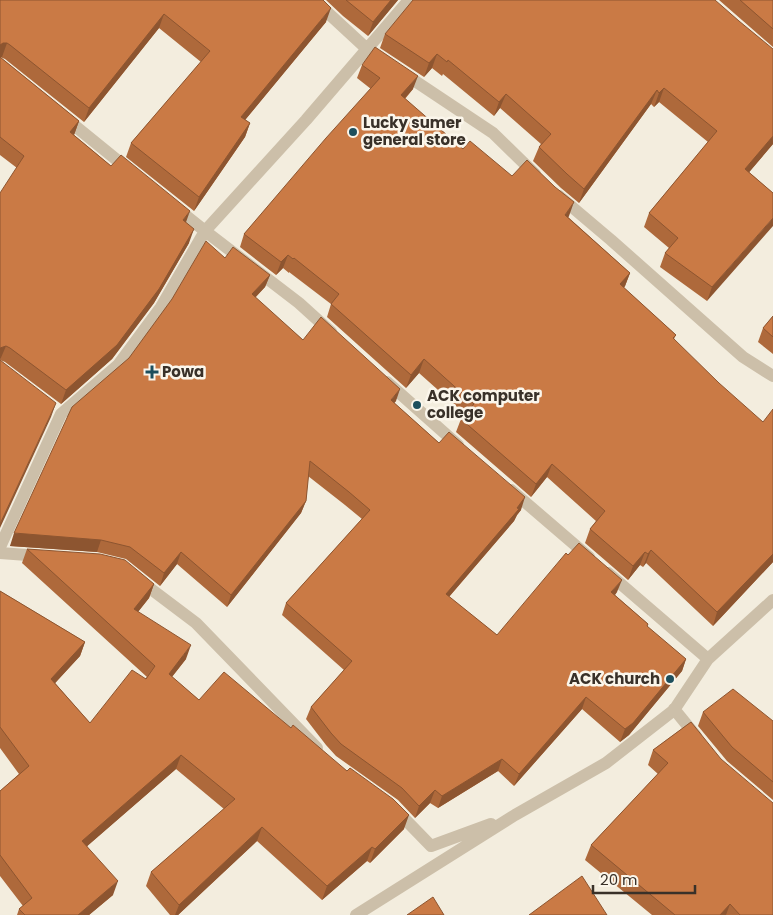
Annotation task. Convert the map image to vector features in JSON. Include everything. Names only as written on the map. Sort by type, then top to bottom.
[{"type":"street","points":[[314,0],[368,49],[493,133],[546,184],[744,357],[773,376]]},
{"type":"street","points":[[0,547],[57,411],[118,365],[161,307],[205,231],[306,120],[408,0]]},
{"type":"street","points":[[53,108],[136,176]]},
{"type":"street","points":[[167,200],[299,303],[342,342]]},
{"type":"street","points":[[379,374],[466,452]]},
{"type":"street","points":[[503,484],[708,659]]},
{"type":"street","points":[[0,553],[48,557]]},
{"type":"street","points":[[131,573],[196,623],[325,755]]},
{"type":"street","points":[[356,915],[515,815],[606,763],[674,709],[708,659],[773,600]]},
{"type":"street","points":[[674,709],[704,745]]},
{"type":"street","points":[[385,801],[431,846],[515,815]]},
{"type":"building","points":[[0,0],[323,0],[331,8],[241,117],[250,123],[199,197],[131,143],[210,51],[164,14],[89,108],[10,45],[3,43],[0,45]]},
{"type":"building","points":[[346,0],[391,0],[373,22]]},
{"type":"building","points":[[413,0],[715,0],[773,49],[773,136],[745,169],[773,193],[773,218],[712,287],[665,253],[678,238],[649,213],[717,131],[664,88],[659,93],[657,90],[584,189],[539,147],[551,134],[506,94],[499,102],[448,60],[447,62],[437,54],[429,63],[385,34]]},
{"type":"building","points":[[740,0],[773,0],[773,29]]},
{"type":"building","points":[[375,47],[418,76],[401,95],[463,149],[470,141],[512,176],[527,160],[574,202],[565,215],[630,273],[620,284],[676,335],[673,338],[719,383],[763,422],[773,409],[773,554],[717,612],[651,550],[648,554],[645,552],[633,566],[590,529],[605,511],[552,464],[536,484],[461,419],[474,404],[424,359],[411,375],[331,304],[339,294],[294,258],[288,255],[281,262],[244,234],[380,78],[362,65]]},
{"type":"building","points":[[0,57],[79,121],[70,132],[111,166],[121,155],[190,211],[183,220],[194,229],[159,289],[117,345],[66,390],[10,348],[6,346],[0,348],[0,193],[24,156],[0,137]]},
{"type":"building","points":[[206,241],[225,258],[233,247],[270,275],[252,294],[303,340],[321,317],[400,389],[391,400],[439,443],[449,432],[525,497],[517,508],[519,509],[446,594],[497,635],[566,553],[568,555],[579,543],[622,580],[611,592],[686,659],[633,723],[625,729],[586,697],[519,774],[502,759],[442,796],[435,790],[419,806],[402,788],[341,744],[311,707],[352,661],[286,603],[370,510],[310,461],[306,501],[231,595],[181,552],[164,573],[130,547],[101,540],[14,533],[72,407],[129,358],[172,299]]},
{"type":"building","points":[[773,316],[773,337],[763,328]]},
{"type":"building","points":[[0,360],[56,403],[0,524]]},
{"type":"building","points":[[27,549],[100,554],[125,560],[154,584],[134,609],[191,645],[169,674],[199,700],[224,672],[291,728],[293,725],[347,771],[350,768],[393,799],[409,815],[375,849],[372,847],[327,886],[262,827],[179,905],[151,872],[235,799],[181,755],[82,841],[118,881],[78,915],[25,915],[19,909],[32,898],[0,855],[0,791],[29,766],[0,727],[0,591],[85,642],[51,679],[90,723],[132,670],[146,679],[155,666]]},
{"type":"building","points":[[733,689],[773,721],[773,782],[732,747],[703,712]]},
{"type":"building","points":[[691,722],[721,759],[773,803],[773,915],[740,915],[730,904],[720,915],[675,915],[591,845],[668,763],[653,750]]},
{"type":"building","points":[[582,876],[607,915],[529,915]]},
{"type":"building","points":[[433,897],[444,915],[407,915]]},
{"type":"place","name":"Lucky sumer general store","points":[[353,132]]},
{"type":"place","name":"Powa","points":[[152,372]]},
{"type":"place","name":"ACK computer college","points":[[417,405]]},
{"type":"place","name":"ACK church","points":[[670,679]]}]
